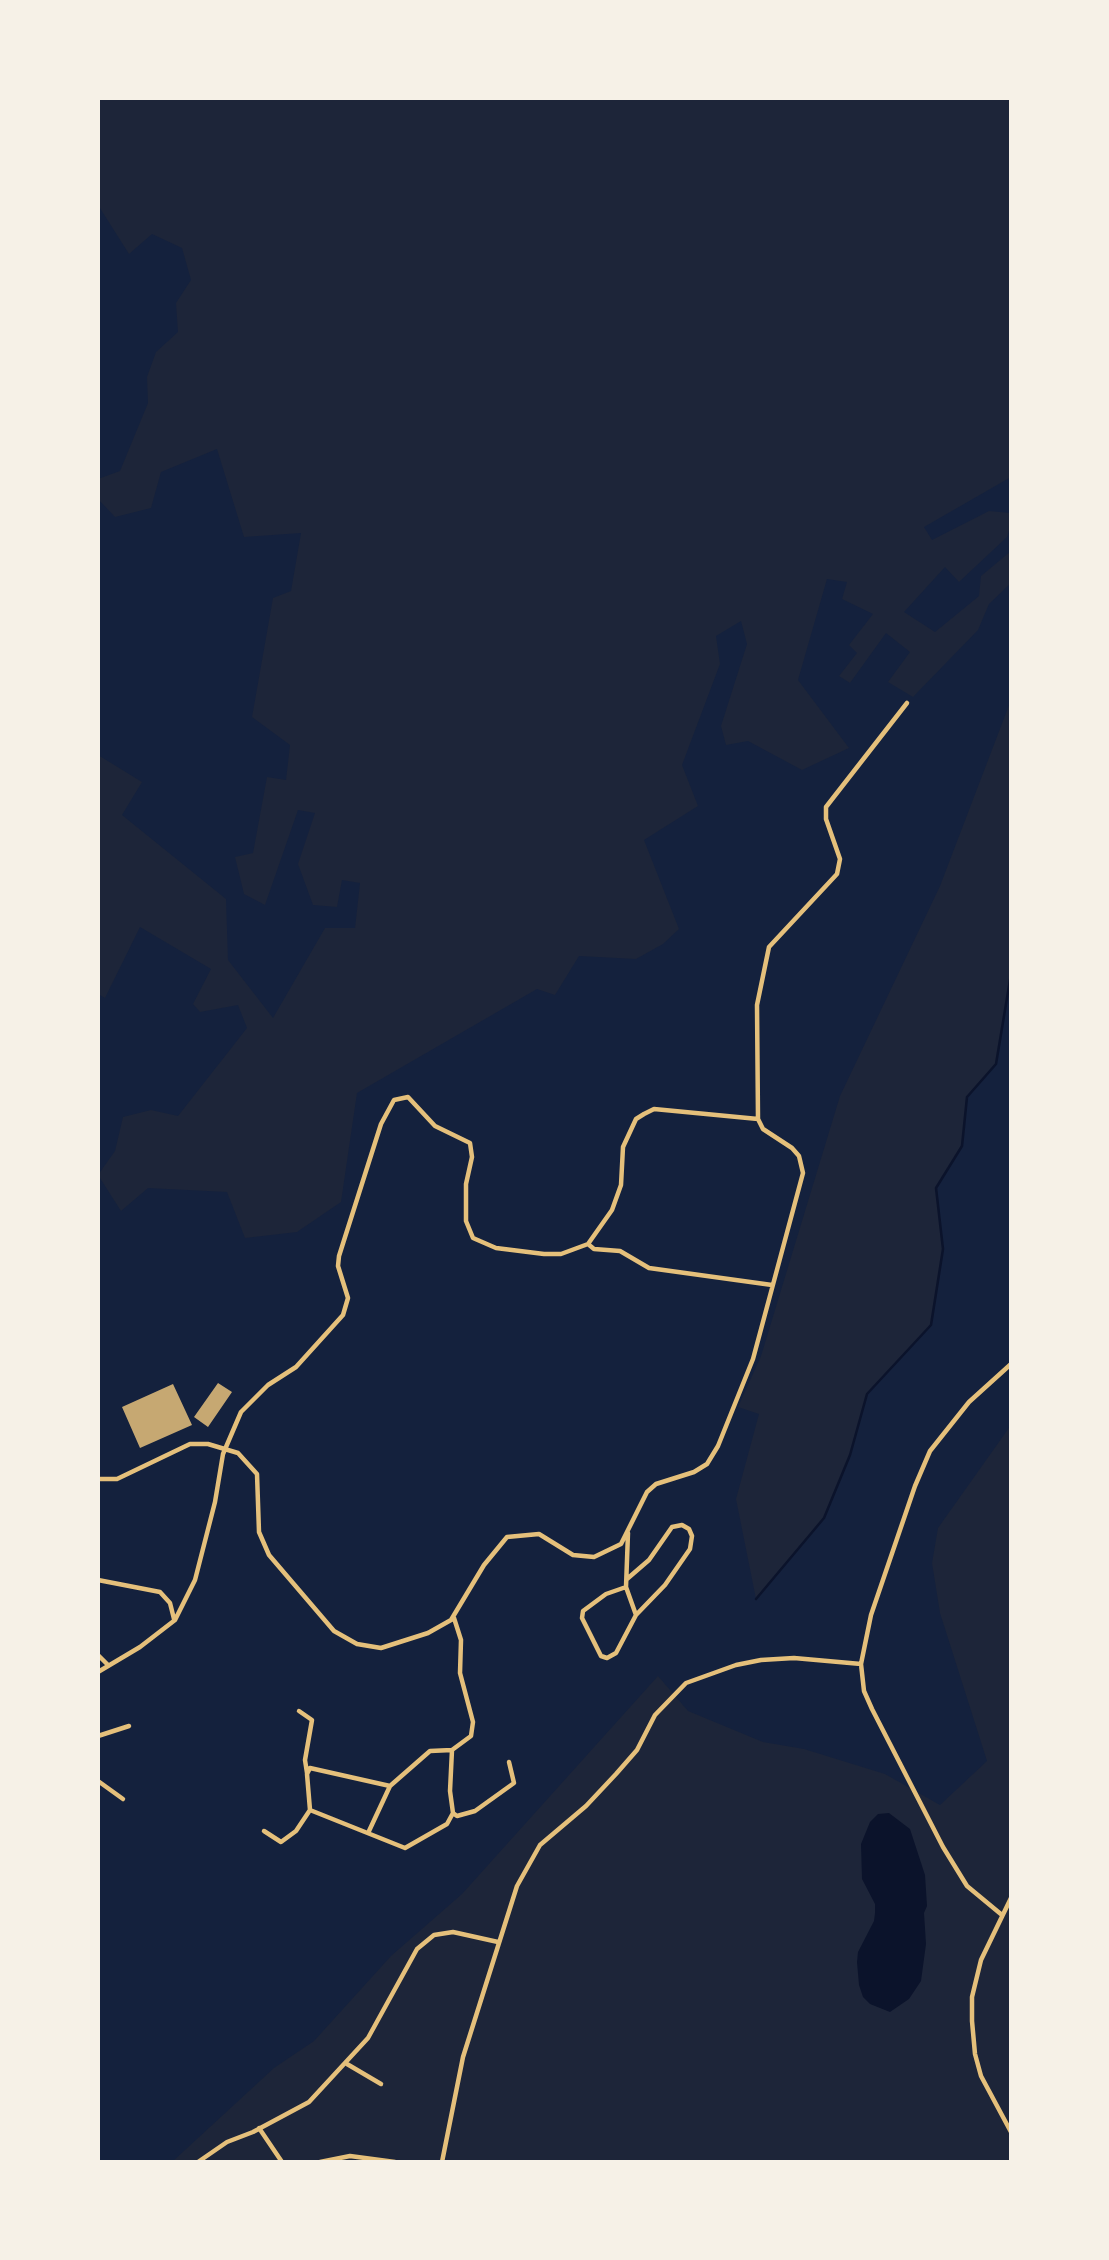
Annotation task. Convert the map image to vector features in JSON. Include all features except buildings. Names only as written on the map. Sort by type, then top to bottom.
[{"type":"street","points":[[98,1479],[117,1479],[190,1444],[225,1448],[246,1459],[257,1474],[259,1532],[264,1547],[334,1631],[357,1644],[381,1648],[428,1633],[453,1617],[484,1565],[507,1537],[539,1534],[573,1555],[584,1558],[608,1551],[621,1544],[647,1492],[656,1484],[694,1472],[712,1458],[753,1359],[803,1173],[799,1156],[792,1148],[763,1129],[758,1119],[757,1005],[769,947],[836,874],[840,859],[826,818],[826,807],[907,703]]},
{"type":"street","points":[[98,1672],[140,1647],[175,1620],[187,1599],[203,1555],[225,1448],[246,1405],[268,1384],[296,1367],[343,1315],[348,1298],[338,1266],[339,1256],[382,1124],[394,1100],[408,1097],[435,1126],[470,1143],[472,1157],[466,1184],[466,1221],[470,1233],[478,1242],[496,1248],[544,1254],[561,1254],[588,1244],[617,1198],[623,1175],[623,1147],[636,1119],[654,1109],[758,1119]]},
{"type":"street","points":[[588,1244],[594,1250],[620,1251],[649,1268],[772,1285]]},
{"type":"street","points":[[1002,1915],[967,1886],[943,1847],[872,1709],[864,1691],[861,1664],[871,1615],[930,1451],[969,1402],[1011,1364]]},
{"type":"street","points":[[626,1587],[606,1594],[583,1611],[582,1618],[597,1653],[607,1658],[616,1653],[636,1615],[665,1585],[690,1549],[692,1536],[689,1529],[682,1525],[672,1527],[649,1560],[627,1579]]},
{"type":"street","points":[[628,1532],[626,1587],[636,1615]]},
{"type":"street","points":[[98,1580],[160,1592],[170,1603],[175,1620]]},
{"type":"street","points":[[369,1831],[390,1786],[430,1751],[452,1750],[467,1740],[474,1727],[460,1673],[461,1640],[453,1617]]},
{"type":"street","points":[[98,1655],[108,1665]]},
{"type":"street","points":[[442,2162],[463,2057],[498,1942],[517,1886],[540,1845],[586,1806],[638,1750],[655,1715],[686,1683],[736,1665],[761,1660],[794,1658],[861,1664]]},
{"type":"street","points":[[264,1831],[275,1841],[286,1841],[310,1810],[305,1760],[312,1720],[299,1711]]},
{"type":"street","points":[[98,1736],[129,1726]]},
{"type":"street","points":[[310,1810],[369,1831],[405,1848],[447,1824],[453,1813],[452,1750]]},
{"type":"street","points":[[453,1813],[462,1817],[475,1811],[514,1783],[509,1762]]},
{"type":"street","points":[[307,1774],[312,1768],[390,1786]]},
{"type":"street","points":[[98,1781],[123,1799]]},
{"type":"street","points":[[1011,1898],[981,1960],[972,1997],[971,2021],[981,2076],[1011,2132]]},
{"type":"street","points":[[198,2162],[227,2141],[260,2128],[309,2102],[347,2064],[383,2016],[417,1949],[434,1935],[453,1932],[498,1942]]},
{"type":"street","points":[[347,2064],[381,2084]]},
{"type":"street","points":[[260,2128],[282,2162]]},
{"type":"street","points":[[320,2162],[350,2156],[395,2162]]},
{"type":"shaded area","points":[[98,98],[1011,98],[1011,477],[924,527],[932,540],[989,511],[1011,513],[1011,525],[1007,537],[959,582],[945,567],[904,612],[935,632],[979,596],[981,576],[1011,551],[1011,583],[989,604],[978,630],[913,697],[888,682],[910,652],[886,633],[850,683],[839,676],[857,653],[849,645],[873,614],[842,599],[847,582],[827,579],[798,680],[849,748],[802,770],[748,741],[726,745],[721,726],[747,644],[741,621],[716,636],[720,664],[682,765],[698,806],[644,840],[679,929],[663,944],[636,959],[579,956],[555,995],[537,989],[357,1093],[341,1202],[297,1232],[245,1238],[227,1192],[148,1188],[121,1211],[98,1175],[115,1151],[123,1117],[151,1110],[178,1116],[247,1028],[238,1005],[200,1012],[193,1004],[211,969],[140,927],[105,998],[98,994],[98,755],[142,782],[122,815],[226,899],[228,960],[273,1018],[325,928],[355,928],[360,883],[342,880],[337,907],[313,905],[298,864],[315,813],[298,810],[265,905],[244,894],[235,857],[253,853],[267,777],[286,780],[290,745],[252,717],[273,598],[291,591],[301,533],[244,537],[217,449],[161,472],[151,508],[115,517],[98,499],[98,479],[120,471],[148,403],[147,377],[156,352],[178,332],[176,303],[191,280],[182,248],[152,234],[129,254],[98,205]]},
{"type":"shaded area","points":[[1011,700],[1011,974],[996,1064],[967,1097],[962,1146],[937,1188],[943,1249],[931,1325],[867,1394],[850,1455],[824,1518],[756,1599],[736,1499],[759,1414],[738,1407],[761,1356],[840,1096],[940,886]]},
{"type":"shaded area","points":[[1011,1425],[1011,2162],[172,2162],[274,2068],[314,2041],[391,1956],[462,1894],[658,1676],[688,1711],[763,1742],[804,1749],[885,1774],[940,1805],[987,1761],[940,1613],[932,1563],[938,1528]]},
{"type":"shaded area","points":[[889,1813],[910,1829],[925,1875],[927,1906],[924,1913],[926,1944],[921,1981],[909,1999],[890,2012],[870,2004],[863,1997],[857,1962],[858,1952],[874,1921],[875,1913],[875,1904],[862,1879],[861,1844],[870,1822],[878,1814]]},
{"type":"waterway","points":[[756,1599],[824,1518],[850,1455],[867,1394],[931,1325],[943,1249],[936,1188],[962,1146],[967,1097],[996,1064],[1011,974]]}]
